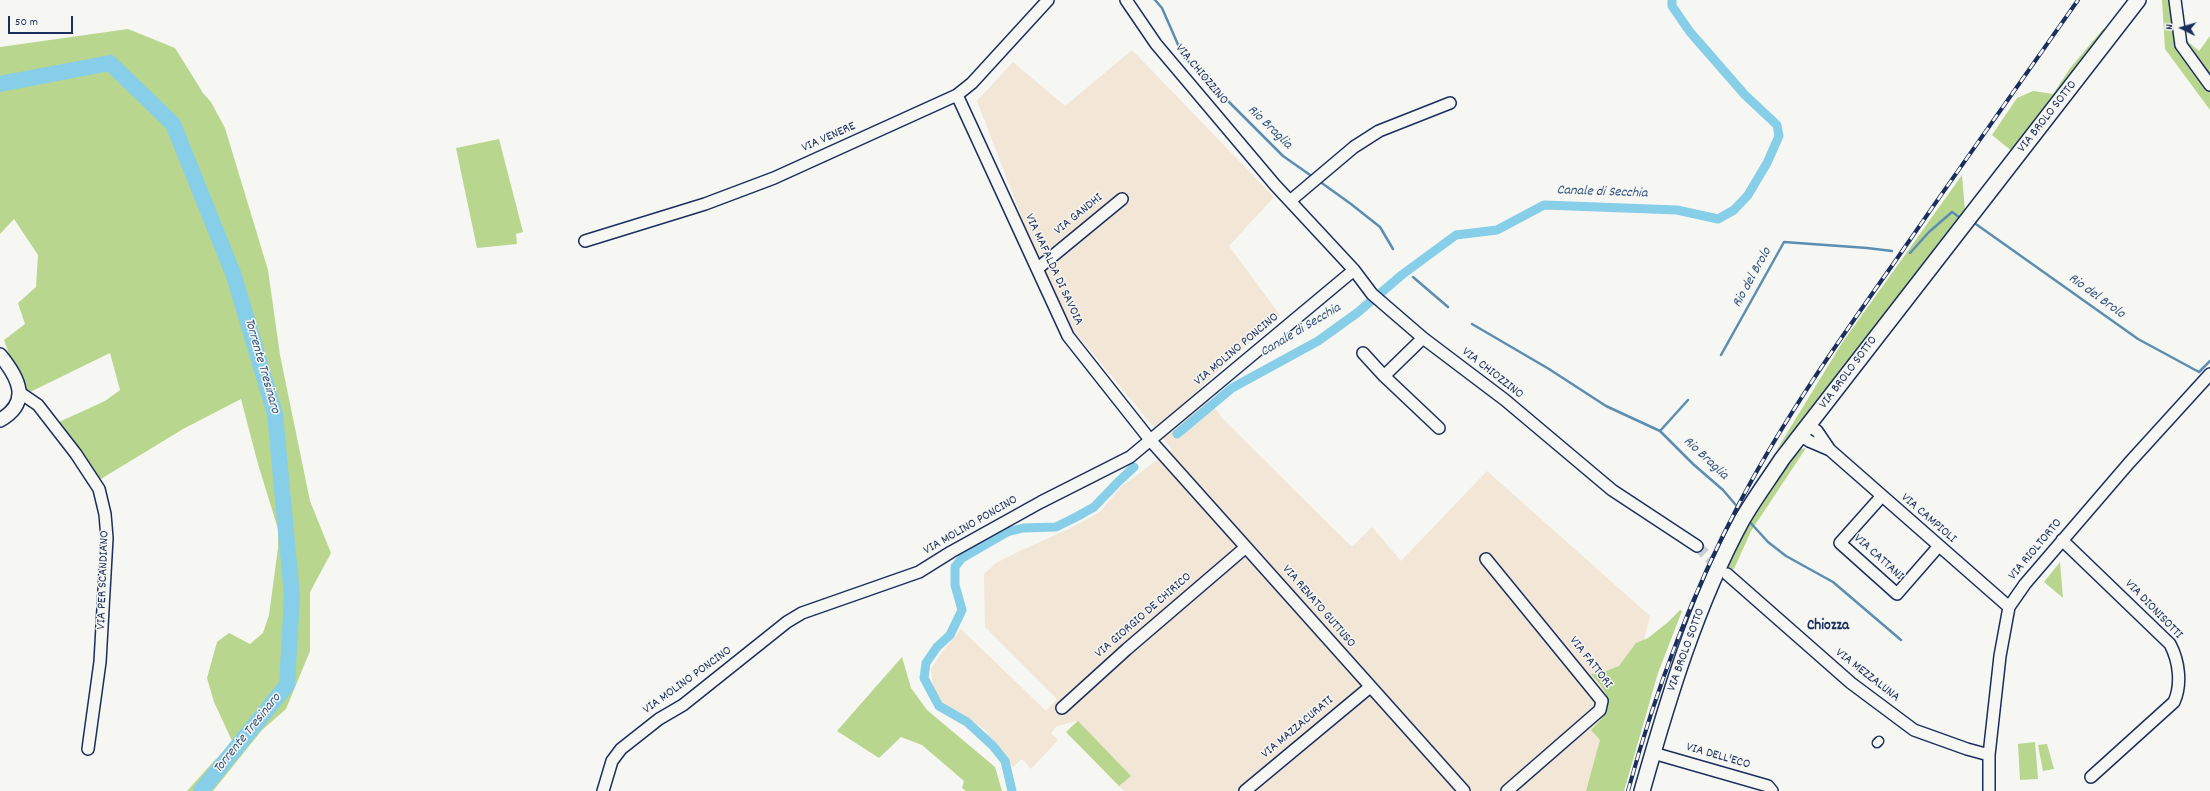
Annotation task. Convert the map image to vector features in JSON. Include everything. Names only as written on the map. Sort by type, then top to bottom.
[{"type":"main road","name":"VIA BROLO SOTTO","points":[[1642,791],[1696,622],[1719,567],[1745,516],[1789,450],[2138,0]]},
{"type":"street","name":"VIA VENERE","points":[[585,241],[706,204],[774,178],[957,95],[972,83],[1048,0]]},
{"type":"street","name":"VIA CHIOZZINO","points":[[1126,0],[1156,44],[1290,201],[1354,270],[1376,297],[1423,338],[1505,400],[1612,490],[1697,546]]},
{"type":"street","points":[[2175,0],[2181,45],[2210,85]]},
{"type":"street","name":"VIA MAFALDA DI SAVOIA","points":[[957,95],[1068,336],[1151,441]]},
{"type":"street","points":[[1290,201],[1329,166],[1354,147],[1379,131],[1450,103]]},
{"type":"street","name":"VIA GANDHI","points":[[1036,269],[1122,199]]},
{"type":"street","name":"VIA MOLINO PONCINO","points":[[603,791],[612,761],[621,749],[659,719],[683,705],[787,622],[802,613],[919,572],[1041,502],[1130,457],[1354,270]]},
{"type":"street","points":[[1384,376],[1423,338]]},
{"type":"street","points":[[1363,353],[1384,376],[1439,428]]},
{"type":"street","points":[[0,355],[16,378],[19,392],[14,409],[3,418]]},
{"type":"street","name":"VIA RIOLTORTO","points":[[1989,791],[1990,755],[2000,656],[2009,607],[2025,584],[2128,463],[2210,374]]},
{"type":"street","name":"VIA PER SCANDIANO","points":[[19,392],[38,405],[76,454],[98,489],[105,514],[107,538],[100,662],[88,749]]},
{"type":"street","points":[[1789,450],[1820,442],[1820,411]]},
{"type":"street","name":"VIA CAMPIOLI","points":[[1805,431],[1830,450],[1938,547],[2009,607]]},
{"type":"street","name":"VIA RENATO GUTTUSO","points":[[1151,441],[1464,791]]},
{"type":"street","name":"VIA CATTANI","points":[[1881,497],[1840,543],[1896,594],[1938,547]]},
{"type":"street","name":"VIA DIONISOTTI","points":[[2062,540],[2170,644],[2176,659],[2178,692],[2174,702],[2090,778]]},
{"type":"street","name":"VIA GIORGIO DE CHIRICO","points":[[1062,708],[1127,649],[1246,547]]},
{"type":"street","name":"VIA FATTORI","points":[[1486,559],[1579,671],[1602,701],[1603,706],[1507,791]]},
{"type":"street","name":"VIA MEZZALUNA","points":[[1726,574],[1851,683],[1914,730],[1967,749],[1990,755]]},
{"type":"street","name":"VIA MAZZACURATI","points":[[1245,791],[1370,687]]},
{"type":"street","name":"VIA DELL'ECO","points":[[1653,753],[1768,786],[1772,791]]},
{"type":"shaded area","points":[[1132,50],[1274,197],[1229,246],[1280,315],[1200,388],[1223,419],[1352,547],[1372,527],[1401,561],[1487,471],[1650,616],[1606,791],[1124,791],[1066,732],[1077,721],[1057,726],[1051,733],[1058,740],[1031,769],[1022,759],[1013,767],[985,730],[963,714],[943,704],[933,688],[931,669],[942,652],[961,629],[1046,711],[1057,699],[985,627],[984,574],[996,563],[1071,528],[1100,512],[1121,487],[1172,449],[1073,330],[1032,244],[977,101],[1013,62],[1065,106]]},
{"type":"green space","points":[[2162,0],[2176,0],[2181,6],[2186,40],[2199,51],[2210,36],[2210,110],[2165,49]]},
{"type":"green space","points":[[2112,27],[2013,152],[1992,135],[2017,98],[2033,91],[2053,94],[2071,67],[2103,29]]},
{"type":"green space","points":[[128,29],[175,48],[203,93],[211,102],[225,128],[268,270],[280,355],[310,501],[331,553],[310,592],[310,651],[286,709],[262,730],[213,791],[187,791],[214,761],[233,743],[214,702],[207,678],[217,642],[229,633],[250,644],[263,633],[269,615],[278,548],[278,529],[258,464],[241,399],[183,429],[96,482],[59,422],[105,401],[120,390],[110,353],[24,395],[4,340],[25,324],[18,303],[36,287],[38,255],[14,219],[0,234],[0,47]]},
{"type":"green space","points":[[499,139],[523,232],[516,234],[517,244],[477,248],[456,148]]},
{"type":"green space","points":[[1962,175],[1965,211],[1825,393],[1776,451],[1842,343]]},
{"type":"green space","points":[[1806,448],[1751,531],[1734,569],[1726,568],[1750,513],[1794,451]]},
{"type":"green space","points":[[2060,562],[2063,598],[2044,582]]},
{"type":"green space","points":[[1680,610],[1682,611],[1658,673],[1624,791],[1586,791],[1600,740],[1591,730],[1604,715],[1608,702],[1604,690],[1591,674],[1601,673],[1619,666],[1636,643],[1648,638],[1667,623]]},
{"type":"green space","points":[[902,657],[911,688],[927,710],[995,767],[1002,791],[966,791],[962,788],[964,781],[922,745],[901,737],[879,758],[837,731]]},
{"type":"green space","points":[[1078,721],[1131,776],[1119,786],[1066,732]]},
{"type":"green space","points":[[2035,742],[2038,779],[2020,780],[2018,744]]},
{"type":"green space","points":[[2047,744],[2054,769],[2043,771],[2038,745]]},
{"type":"waterway","name":"Rio Braglia","points":[[1155,0],[1162,8],[1183,56],[1283,156],[1313,177]]},
{"type":"waterway","name":"Canale di Secchia","points":[[1177,434],[1232,388],[1318,341],[1357,313],[1403,274],[1456,235],[1497,230],[1544,205],[1677,210],[1718,219],[1734,210],[1748,195],[1767,163],[1779,136],[1777,125],[1745,95],[1690,32],[1672,6],[1672,0]]},
{"type":"waterway","name":"Torrente Tresinaro","points":[[0,84],[110,63],[173,124],[234,276],[275,414],[292,596],[287,685],[201,791]]},
{"type":"waterway","name":"Rio Braglia","points":[[1319,181],[1380,227],[1393,249]]},
{"type":"waterway","name":"Rio del Brolo","points":[[1910,253],[1929,232],[1952,212],[1959,217]]},
{"type":"waterway","name":"Rio del Brolo","points":[[1973,222],[2138,339],[2199,372],[2210,361]]},
{"type":"waterway","name":"Rio del Brolo","points":[[1721,355],[1784,242],[1892,251]]},
{"type":"waterway","name":"Rio Braglia","points":[[1413,277],[1448,307]]},
{"type":"waterway","name":"Rio Braglia","points":[[1472,324],[1549,369],[1606,406],[1660,431],[1693,464],[1723,490],[1741,511]]},
{"type":"waterway","name":"Rio del Brolo","points":[[1660,431],[1688,400]]},
{"type":"waterway","name":"Canale di Secchia","points":[[1012,791],[1005,761],[993,746],[967,722],[939,706],[924,678],[926,663],[937,647],[950,635],[962,610],[955,585],[955,567],[962,558],[1007,532],[1023,528],[1056,527],[1078,516],[1094,507],[1134,467]]},
{"type":"waterway","name":"Rio Braglia","points":[[1748,520],[1768,542],[1786,556],[1833,582],[1901,640]]},
{"type":"tunnel","points":[[1697,546],[1723,571]]},
{"type":"railway","points":[[1628,791],[1662,681],[1690,609],[1705,573],[1756,472],[1813,379],[2078,0]]},
{"type":"district","name":"Chiozza","points":[[1828,627]]}]
